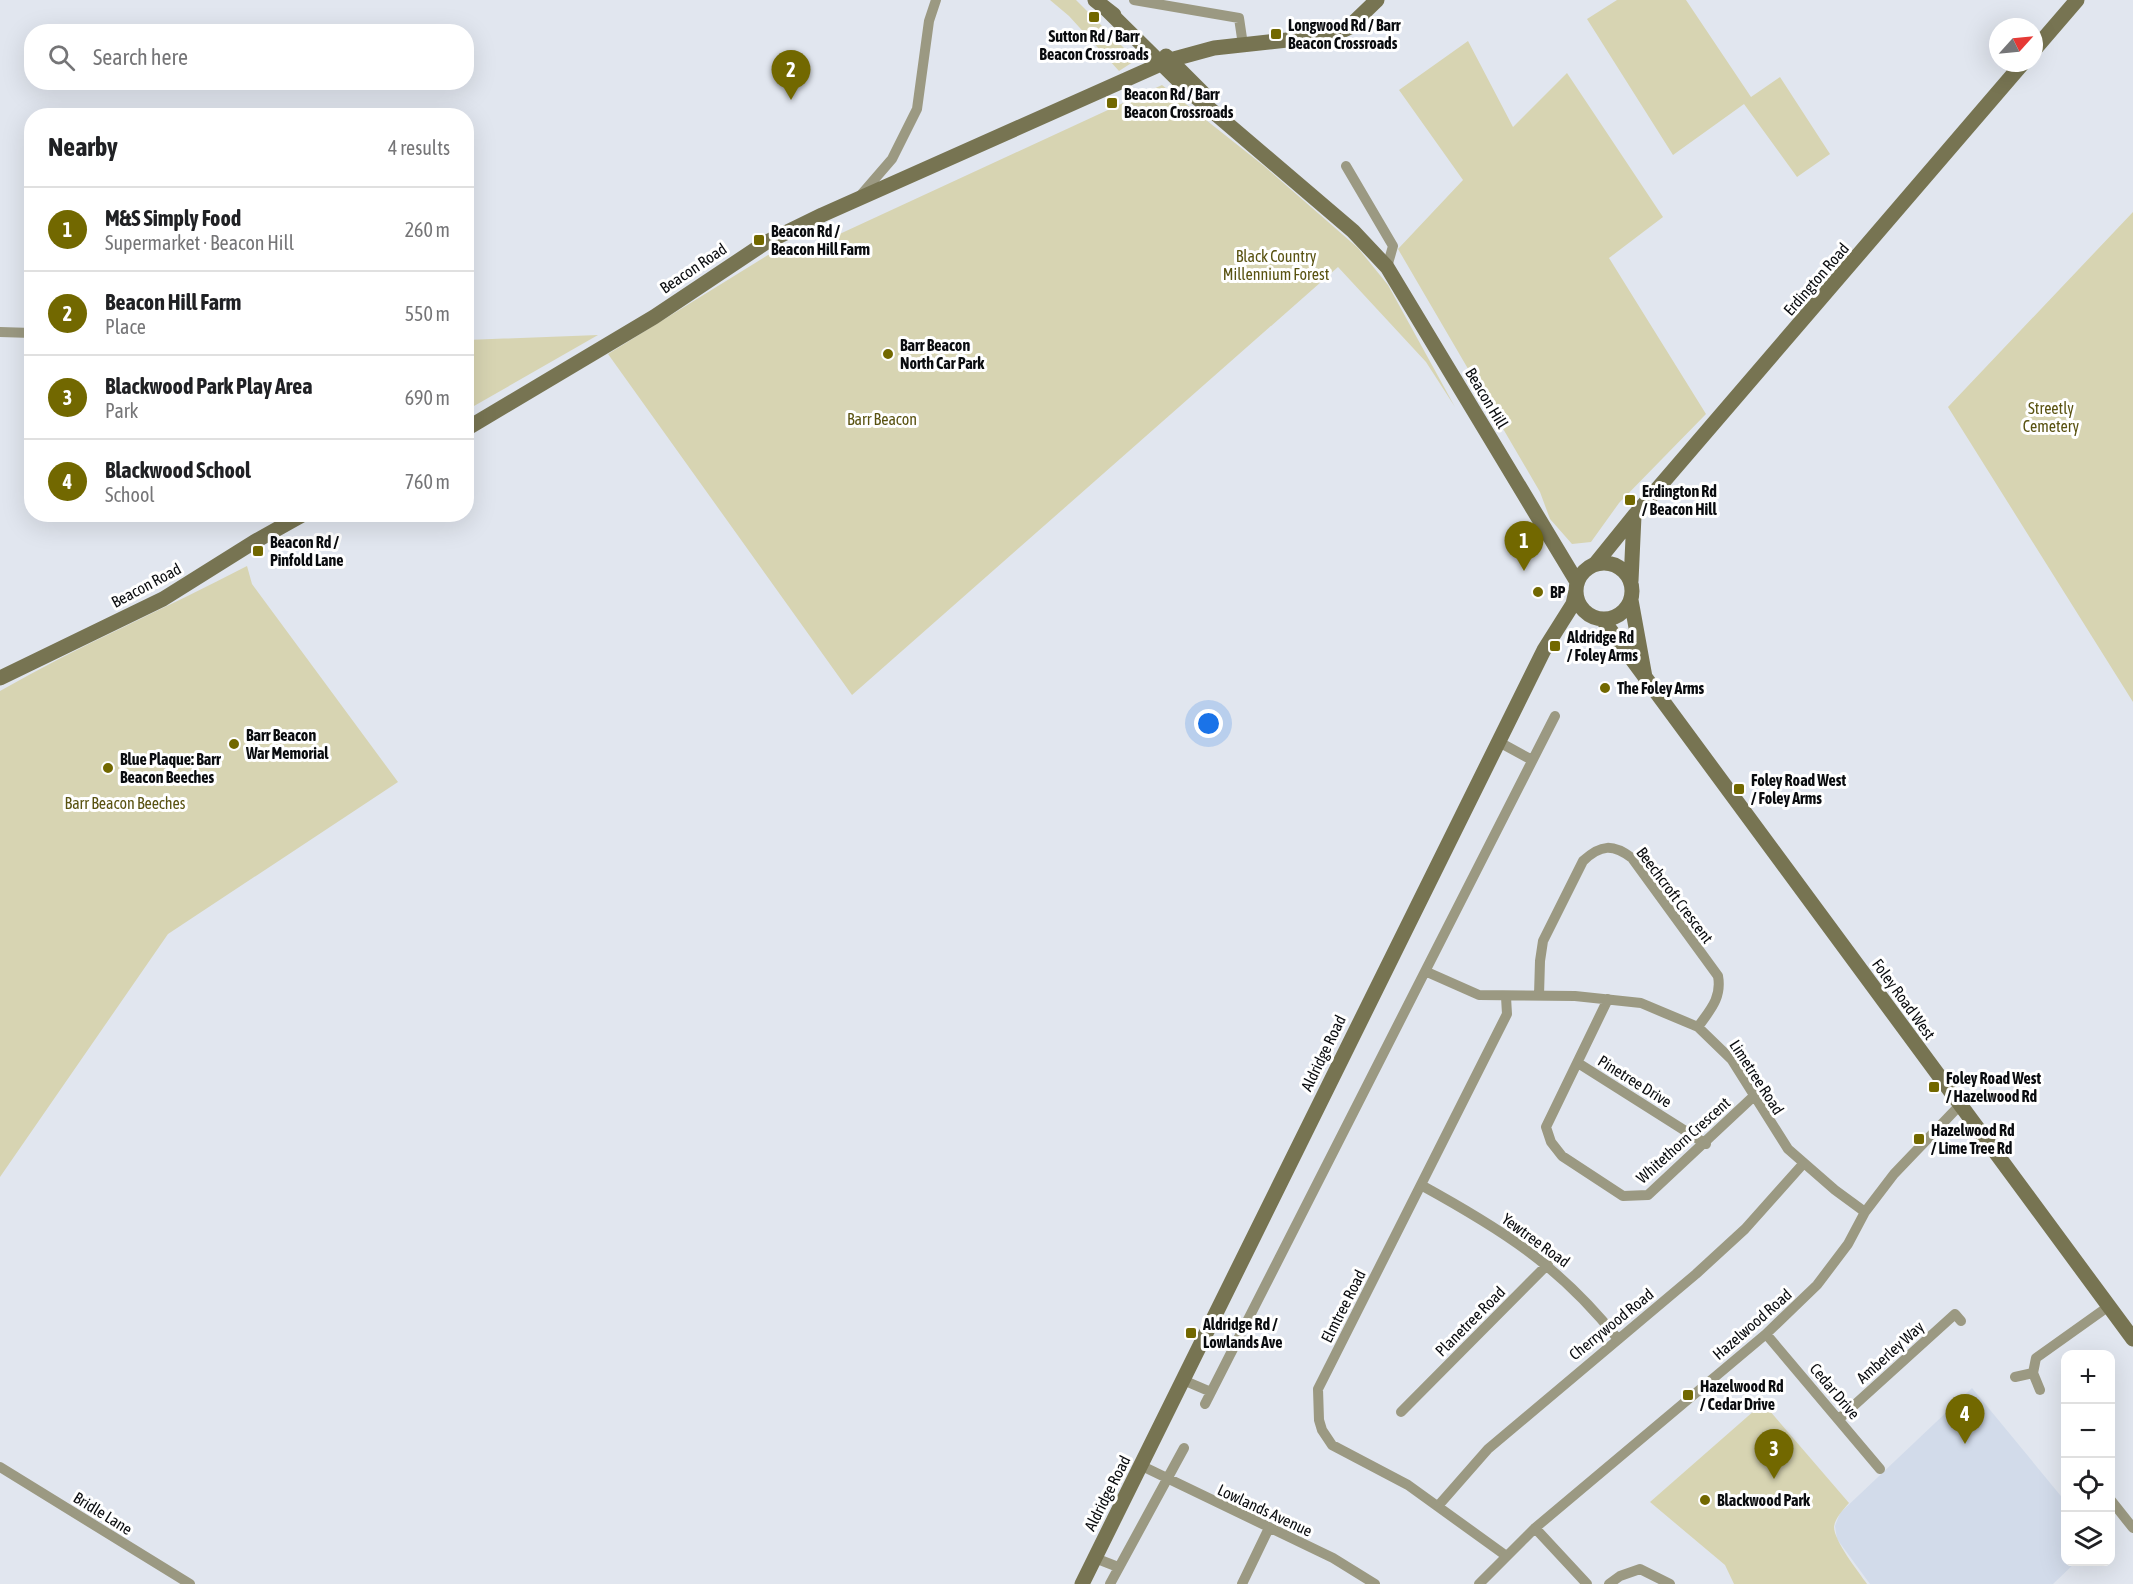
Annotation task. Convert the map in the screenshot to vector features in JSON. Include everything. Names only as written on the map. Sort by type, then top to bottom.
[{"type":"main road","name":"Beacon Road","points":[[474,424],[654,317],[740,258],[858,198],[1082,100],[1214,48],[1333,35],[1348,28],[1377,0]]},
{"type":"main road","points":[[2043,40],[2077,0]]},
{"type":"main road","name":"Beacon Hill","points":[[1100,5],[1170,66],[1236,130],[1353,231],[1387,267],[1556,548],[1576,587]]},
{"type":"main road","name":"Erdington Road","points":[[1594,564],[2015,72]]},
{"type":"main road","points":[[1560,628],[1624,612],[1631,600],[1634,516]]},
{"type":"main road","name":"Beacon Road","points":[[0,678],[163,599],[290,522]]},
{"type":"main road","points":[[1556,548],[1594,564],[1617,566],[1626,573],[1631,582]]},
{"type":"main road","points":[[1594,564],[1576,587],[1578,603],[1597,618]]},
{"type":"main road","name":"Aldridge Road","points":[[1082,1584],[1544,650],[1560,628],[1573,604],[1576,587]]},
{"type":"main road","name":"Foley Road West","points":[[1631,600],[1646,681]]},
{"type":"main road","name":"Foley Road West","points":[[1597,618],[2133,1339]]},
{"type":"street","points":[[858,198],[892,159],[917,109],[929,21],[936,0]]},
{"type":"street","points":[[1134,0],[1239,18],[1243,45]]},
{"type":"street","points":[[1346,166],[1393,246],[1387,267]]},
{"type":"street","points":[[0,332],[24,333]]},
{"type":"street","points":[[1205,1404],[1427,972],[1555,716]]},
{"type":"street","points":[[1499,742],[1532,760]]},
{"type":"street","name":"Beechcroft Crescent","points":[[1539,995],[1543,941],[1583,861],[1594,850],[1606,846],[1618,848],[1632,858],[1718,976],[1720,988],[1716,1003],[1698,1027]]},
{"type":"street","name":"Limetree Road","points":[[1427,972],[1479,995],[1506,997],[1539,995],[1641,1003],[1698,1027],[1732,1060],[1774,1130],[1803,1164],[1865,1212]]},
{"type":"street","name":"Elmtree Road","points":[[1505,1555],[1408,1485],[1332,1445],[1322,1430],[1317,1404],[1318,1389],[1507,1014],[1506,997]]},
{"type":"street","name":"Whitethorn Crescent","points":[[1608,999],[1546,1127],[1551,1142],[1562,1156],[1623,1196],[1648,1195],[1706,1144],[1755,1095]]},
{"type":"street","name":"Pinetree Drive","points":[[1578,1063],[1706,1144]]},
{"type":"street","name":"Hazelwood Road","points":[[1479,1584],[1505,1555],[1535,1528],[1766,1334],[1817,1285],[1848,1244],[1865,1212],[1894,1174],[1960,1104]]},
{"type":"street","name":"Cherrywood Road","points":[[1438,1506],[1488,1449],[1617,1338],[1696,1274],[1737,1236],[1803,1164]]},
{"type":"street","name":"Yewtree Road","points":[[1421,1185],[1475,1215],[1548,1264],[1596,1312],[1617,1338]]},
{"type":"street","name":"Planetree Road","points":[[1401,1412],[1411,1396],[1548,1264]]},
{"type":"street","points":[[2040,1390],[2033,1373],[2036,1358],[2109,1306]]},
{"type":"street","name":"Amberley Way","points":[[1839,1419],[1955,1314],[1961,1321]]},
{"type":"street","name":"Cedar Drive","points":[[1766,1334],[1880,1469]]},
{"type":"street","points":[[2015,1377],[2033,1373]]},
{"type":"street","points":[[1182,1380],[1211,1392]]},
{"type":"street","points":[[1110,1584],[1184,1448]]},
{"type":"street","name":"Lowlands Avenue","points":[[1142,1466],[1333,1558],[1375,1584]]},
{"type":"street","name":"Bridle Lane","points":[[0,1467],[190,1584]]},
{"type":"street","points":[[2115,1505],[2133,1528]]},
{"type":"street","points":[[1242,1584],[1269,1528]]},
{"type":"street","points":[[1535,1528],[1587,1584]]},
{"type":"street","name":"Aldridge Road","points":[[1095,1558],[1118,1567]]},
{"type":"street","points":[[1609,1584],[1620,1576],[1640,1569],[1670,1584]]},
{"type":"shaded area","points":[[1972,1388],[2061,1496],[2061,1566],[2072,1566],[2053,1584],[1870,1584],[1837,1539],[1835,1526],[1840,1513]]},
{"type":"green space","points":[[1050,0],[1076,0],[1136,60],[1119,71],[1069,16]]},
{"type":"green space","points":[[1617,0],[1686,0],[1751,97],[1780,77],[1830,154],[1797,177],[1744,104],[1673,155],[1587,19]]},
{"type":"green space","points":[[1468,41],[1513,127],[1567,73],[1663,217],[1609,258],[1706,414],[1619,503],[1591,542],[1572,544],[1550,519],[1540,492],[1398,249],[1463,180],[1399,90]]},
{"type":"green space","name":"Barr Beacon","points":[[1162,85],[1264,166],[1358,248],[1388,285],[1455,407],[1426,362],[1338,267],[852,695],[608,354],[768,255],[792,256]]},
{"type":"green space","name":"Streetly Cemetery","points":[[2133,212],[2133,702],[1948,407]]},
{"type":"green space","points":[[598,335],[474,406],[474,340]]},
{"type":"green space","name":"Barr Beacon Beeches","points":[[247,566],[252,584],[398,782],[168,934],[0,1177],[0,691],[61,658]]},
{"type":"green space","name":"Blackwood Park","points":[[1763,1403],[1849,1503],[1836,1520],[1835,1533],[1847,1556],[1867,1584],[1734,1584],[1725,1565],[1650,1502]]},
{"type":"place","name":"Sutton Rd / Barr Beacon Crossroads","points":[[1094,17]]},
{"type":"place","name":"Longwood Rd / Barr Beacon Crossroads","points":[[1276,34]]},
{"type":"place","name":"Beacon Hill Farm","points":[[791,100]]},
{"type":"place","name":"Beacon Rd / Barr Beacon Crossroads","points":[[1112,103]]},
{"type":"place","name":"Beacon Rd / Beacon Hill Farm","points":[[759,240]]},
{"type":"place","name":"Barr Beacon North Car Park","points":[[888,354]]},
{"type":"place","name":"Erdington Rd / Beacon Hill","points":[[1630,500]]},
{"type":"place","name":"Beacon Rd / Pinfold Lane","points":[[258,551]]},
{"type":"place","name":"M&S Simply Food","points":[[1524,571]]},
{"type":"place","name":"BP","points":[[1538,592]]},
{"type":"place","name":"Aldridge Rd / Foley Arms","points":[[1555,646]]},
{"type":"place","name":"The Foley Arms","points":[[1605,688]]},
{"type":"place","name":"Barr Beacon War Memorial","points":[[234,744]]},
{"type":"place","name":"Blue Plaque: Barr Beacon Beeches","points":[[108,768]]},
{"type":"place","name":"Foley Road West / Foley Arms","points":[[1739,789]]},
{"type":"place","name":"Foley Road West / Hazelwood Rd","points":[[1934,1087]]},
{"type":"place","name":"Hazelwood Rd / Lime Tree Rd","points":[[1919,1139]]},
{"type":"place","name":"Aldridge Rd / Lowlands Ave","points":[[1191,1333]]},
{"type":"place","name":"Hazelwood Rd / Cedar Drive","points":[[1688,1395]]},
{"type":"place","name":"Blackwood School","points":[[1965,1444]]},
{"type":"place","name":"Blackwood Park Play Area","points":[[1774,1479]]},
{"type":"place","name":"Blackwood Park","points":[[1705,1500]]},
{"type":"park label","name":"Black Country Millennium Forest","points":[[1276,265]]}]
